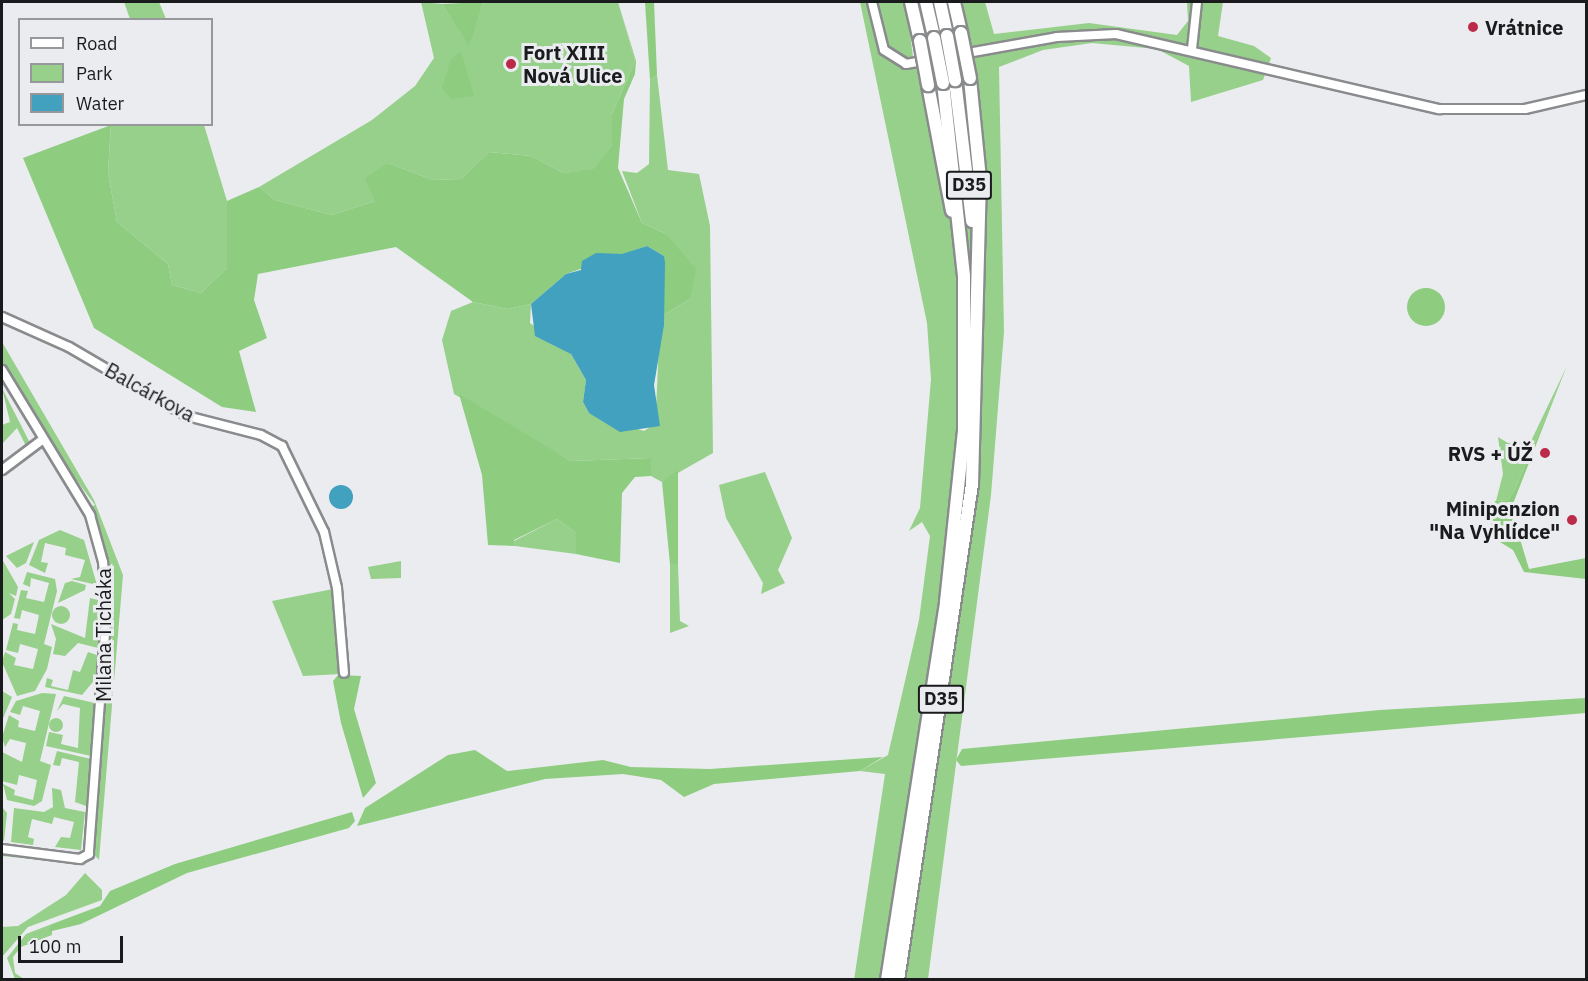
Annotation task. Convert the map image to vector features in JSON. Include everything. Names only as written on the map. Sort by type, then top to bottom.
[{"type":"highway","points":[[911,2],[964,276]]},
{"type":"highway","name":"D35","points":[[926,2],[940,37]]},
{"type":"highway","name":"D35","points":[[898,980],[966,538],[977,291],[949,82],[940,37],[939,2]]},
{"type":"highway","points":[[954,2],[970,78],[980,158],[977,291]]},
{"type":"highway","name":"D35","points":[[887,980],[955,534],[965,394],[964,276],[949,82]]},
{"type":"street","points":[[872,2],[884,50],[906,64],[1084,34],[1127,34],[1448,110],[1525,109],[1587,95]]},
{"type":"street","points":[[1192,49],[1197,2]]},
{"type":"street","name":"Balcárkova","points":[[2,317],[69,347],[187,416],[261,435],[282,446],[324,532],[337,588],[344,673]]},
{"type":"street","name":"Milana Ticháka","points":[[2,370],[4,381],[90,515],[105,572],[105,690],[89,854],[80,859],[2,849]]},
{"type":"street","points":[[2,470],[42,440]]},
{"type":"green space","points":[[124,2],[159,2],[166,18],[130,18]]},
{"type":"green space","points":[[421,2],[442,4],[469,45],[483,2],[618,2],[635,61],[612,114],[612,145],[594,170],[564,173],[531,156],[489,152],[461,179],[433,180],[388,163],[375,201],[332,215],[275,200],[259,187],[372,120],[415,86],[434,58]]},
{"type":"green space","points":[[483,2],[473,35],[469,46],[442,4]]},
{"type":"green space","points":[[618,2],[636,61],[635,74],[624,99],[618,168],[642,223],[666,234],[696,269],[690,299],[660,317],[664,256],[647,246],[566,274],[531,304],[508,309],[473,302],[396,247],[258,274],[254,300],[267,338],[239,351],[256,412],[222,407],[94,328],[23,158],[111,126],[108,173],[117,222],[168,264],[172,285],[201,293],[227,268],[227,201],[259,187],[275,200],[332,215],[375,201],[365,178],[388,163],[433,180],[461,179],[489,152],[531,156],[564,173],[594,169],[612,145],[612,114],[635,61]]},
{"type":"green space","points":[[645,2],[654,2],[657,75],[650,80]]},
{"type":"green space","points":[[860,2],[906,2],[913,57],[970,48],[959,2],[985,2],[994,34],[1089,23],[1177,35],[1188,21],[1187,2],[1223,2],[1218,36],[1254,46],[1271,58],[1263,80],[1191,102],[1189,66],[1157,49],[1092,43],[1043,50],[999,67],[1004,332],[991,495],[928,979],[854,980],[885,774],[860,771],[888,755],[919,620],[930,536],[922,522],[909,531],[920,508],[931,379],[927,323]]},
{"type":"green space","points":[[461,51],[474,96],[452,99],[442,88],[451,59]]},
{"type":"green space","points":[[657,75],[668,170],[699,174],[710,226],[713,453],[662,482],[651,476],[651,458],[571,461],[454,394],[442,340],[451,311],[473,302],[508,309],[531,304],[530,323],[571,354],[586,380],[583,402],[589,413],[644,431],[650,427],[656,411],[660,317],[690,299],[666,234],[642,223],[622,171],[637,173],[649,164],[650,80]]},
{"type":"green space","points":[[111,126],[204,126],[227,201],[227,268],[201,293],[172,285],[168,264],[117,222],[108,173]]},
{"type":"green space","points":[[1426,288],[1439,294],[1445,307],[1439,320],[1426,326],[1413,320],[1407,307],[1413,294]]},
{"type":"green space","points":[[2,342],[94,500],[123,575],[99,860],[93,853],[108,674],[105,555],[90,507],[95,505],[31,419],[2,363]]},
{"type":"green space","points":[[1567,366],[1515,489],[1508,500],[1496,501],[1503,474],[1498,437],[1508,443],[1531,441]]},
{"type":"green space","points":[[1566,368],[1511,509],[1529,569],[1586,558],[1586,579],[1524,572],[1513,550],[1495,539],[1490,519],[1495,501],[1508,500],[1515,489]]},
{"type":"green space","points":[[2,388],[30,443],[27,448],[17,428],[2,444],[2,425],[10,422]]},
{"type":"green space","points":[[459,394],[571,461],[651,458],[651,476],[635,477],[622,493],[620,563],[576,554],[576,533],[557,519],[514,540],[515,546],[488,545],[482,475]]},
{"type":"green space","points":[[678,470],[678,564],[670,564],[662,482]]},
{"type":"green space","points":[[765,472],[792,538],[778,570],[785,583],[761,594],[763,583],[726,518],[719,485]]},
{"type":"green space","points":[[557,519],[576,533],[576,554],[515,546],[514,541]]},
{"type":"green space","points":[[60,530],[84,540],[97,585],[71,579],[80,577],[85,560],[65,555],[66,548],[45,543],[41,562],[48,563],[45,573],[29,565],[39,540]]},
{"type":"green space","points":[[34,542],[26,563],[17,568],[6,556]]},
{"type":"green space","points":[[2,559],[18,587],[16,596],[9,593],[15,599],[11,614],[2,620]]},
{"type":"green space","points":[[401,561],[401,578],[371,579],[368,567]]},
{"type":"green space","points":[[670,564],[678,564],[680,621],[689,626],[670,633]]},
{"type":"green space","points":[[27,572],[55,579],[57,591],[44,644],[52,647],[47,669],[35,691],[17,696],[2,662],[5,652],[16,658],[14,665],[33,669],[38,649],[20,644],[18,653],[6,650],[13,623],[18,624],[17,630],[35,634],[39,615],[22,610],[20,619],[14,618],[21,590],[28,591],[26,598],[44,602],[49,583],[31,578],[30,587],[23,584]]},
{"type":"green space","points":[[72,581],[86,585],[85,590],[58,603],[65,583]]},
{"type":"green space","points":[[333,589],[341,674],[303,676],[272,601]]},
{"type":"green space","points":[[90,598],[98,600],[98,648],[78,643],[65,656],[53,654],[56,639],[51,624],[85,638]]},
{"type":"green space","points":[[57,606],[65,606],[70,611],[68,622],[57,624],[52,619],[52,611]]},
{"type":"green space","points":[[88,652],[97,655],[97,677],[82,695],[45,687],[47,678],[53,680],[51,686],[68,690],[73,670],[80,672]]},
{"type":"green space","points":[[338,675],[361,676],[354,709],[376,783],[363,798],[341,723],[333,681]]},
{"type":"green space","points":[[2,691],[12,697],[2,721]]},
{"type":"green space","points":[[42,693],[56,694],[40,761],[51,765],[42,801],[34,806],[7,800],[3,784],[15,790],[14,795],[33,800],[37,780],[19,775],[17,785],[2,781],[2,752],[22,762],[26,743],[10,739],[5,747],[2,737],[9,715],[19,721],[18,727],[35,731],[40,711],[23,706],[20,715],[10,712],[16,701]]},
{"type":"green space","points":[[64,696],[95,703],[91,756],[46,746],[49,732],[63,735],[61,744],[78,748],[80,708],[63,704],[57,711]]},
{"type":"green space","points":[[1586,698],[1586,713],[961,766],[956,760],[962,749],[1380,710]]},
{"type":"green space","points":[[56,718],[61,720],[63,725],[61,730],[56,732],[51,730],[49,725],[51,720]]},
{"type":"green space","points":[[475,750],[507,771],[603,760],[631,767],[710,769],[883,757],[860,771],[714,784],[684,797],[661,780],[623,774],[545,779],[357,826],[365,808],[448,755]]},
{"type":"green space","points":[[57,751],[91,759],[86,806],[75,802],[79,762],[62,758],[60,766],[53,765]]},
{"type":"green space","points":[[52,788],[61,790],[65,808],[85,812],[81,850],[55,847],[61,837],[70,838],[74,822],[54,817],[52,824],[32,819],[28,837],[34,839],[33,845],[11,842],[14,808],[44,812],[53,807]]},
{"type":"green space","points":[[2,807],[7,813],[4,841],[2,840]]},
{"type":"green space","points":[[352,812],[355,821],[349,828],[187,873],[81,924],[48,932],[52,924],[100,906],[110,891],[175,864]]},
{"type":"green space","points":[[2,853],[17,857],[83,864],[2,856]]},
{"type":"green space","points":[[85,873],[102,890],[102,900],[28,927],[2,957],[2,927],[18,926],[66,895]]},
{"type":"green space","points":[[52,924],[52,935],[21,947],[13,957],[15,973],[24,979],[15,979],[7,958],[26,934]]},
{"type":"water","points":[[647,246],[664,256],[665,263],[664,325],[654,385],[660,426],[620,432],[589,413],[583,402],[586,380],[571,354],[535,336],[531,304],[566,274],[581,270],[582,261],[596,253],[622,254]]},
{"type":"water","points":[[341,485],[346,486],[352,492],[352,502],[346,508],[341,509],[336,508],[330,502],[329,497],[330,492],[336,486]]},
{"type":"place","name":"Vrátnice","points":[[1473,27]]},
{"type":"place","name":"Fort XIII Nová Ulice","points":[[511,64]]},
{"type":"place","name":"RVS + ÚŽ","points":[[1545,453]]},
{"type":"place","name":"Minipenzion \"Na Vyhlídce\"","points":[[1572,520]]}]
